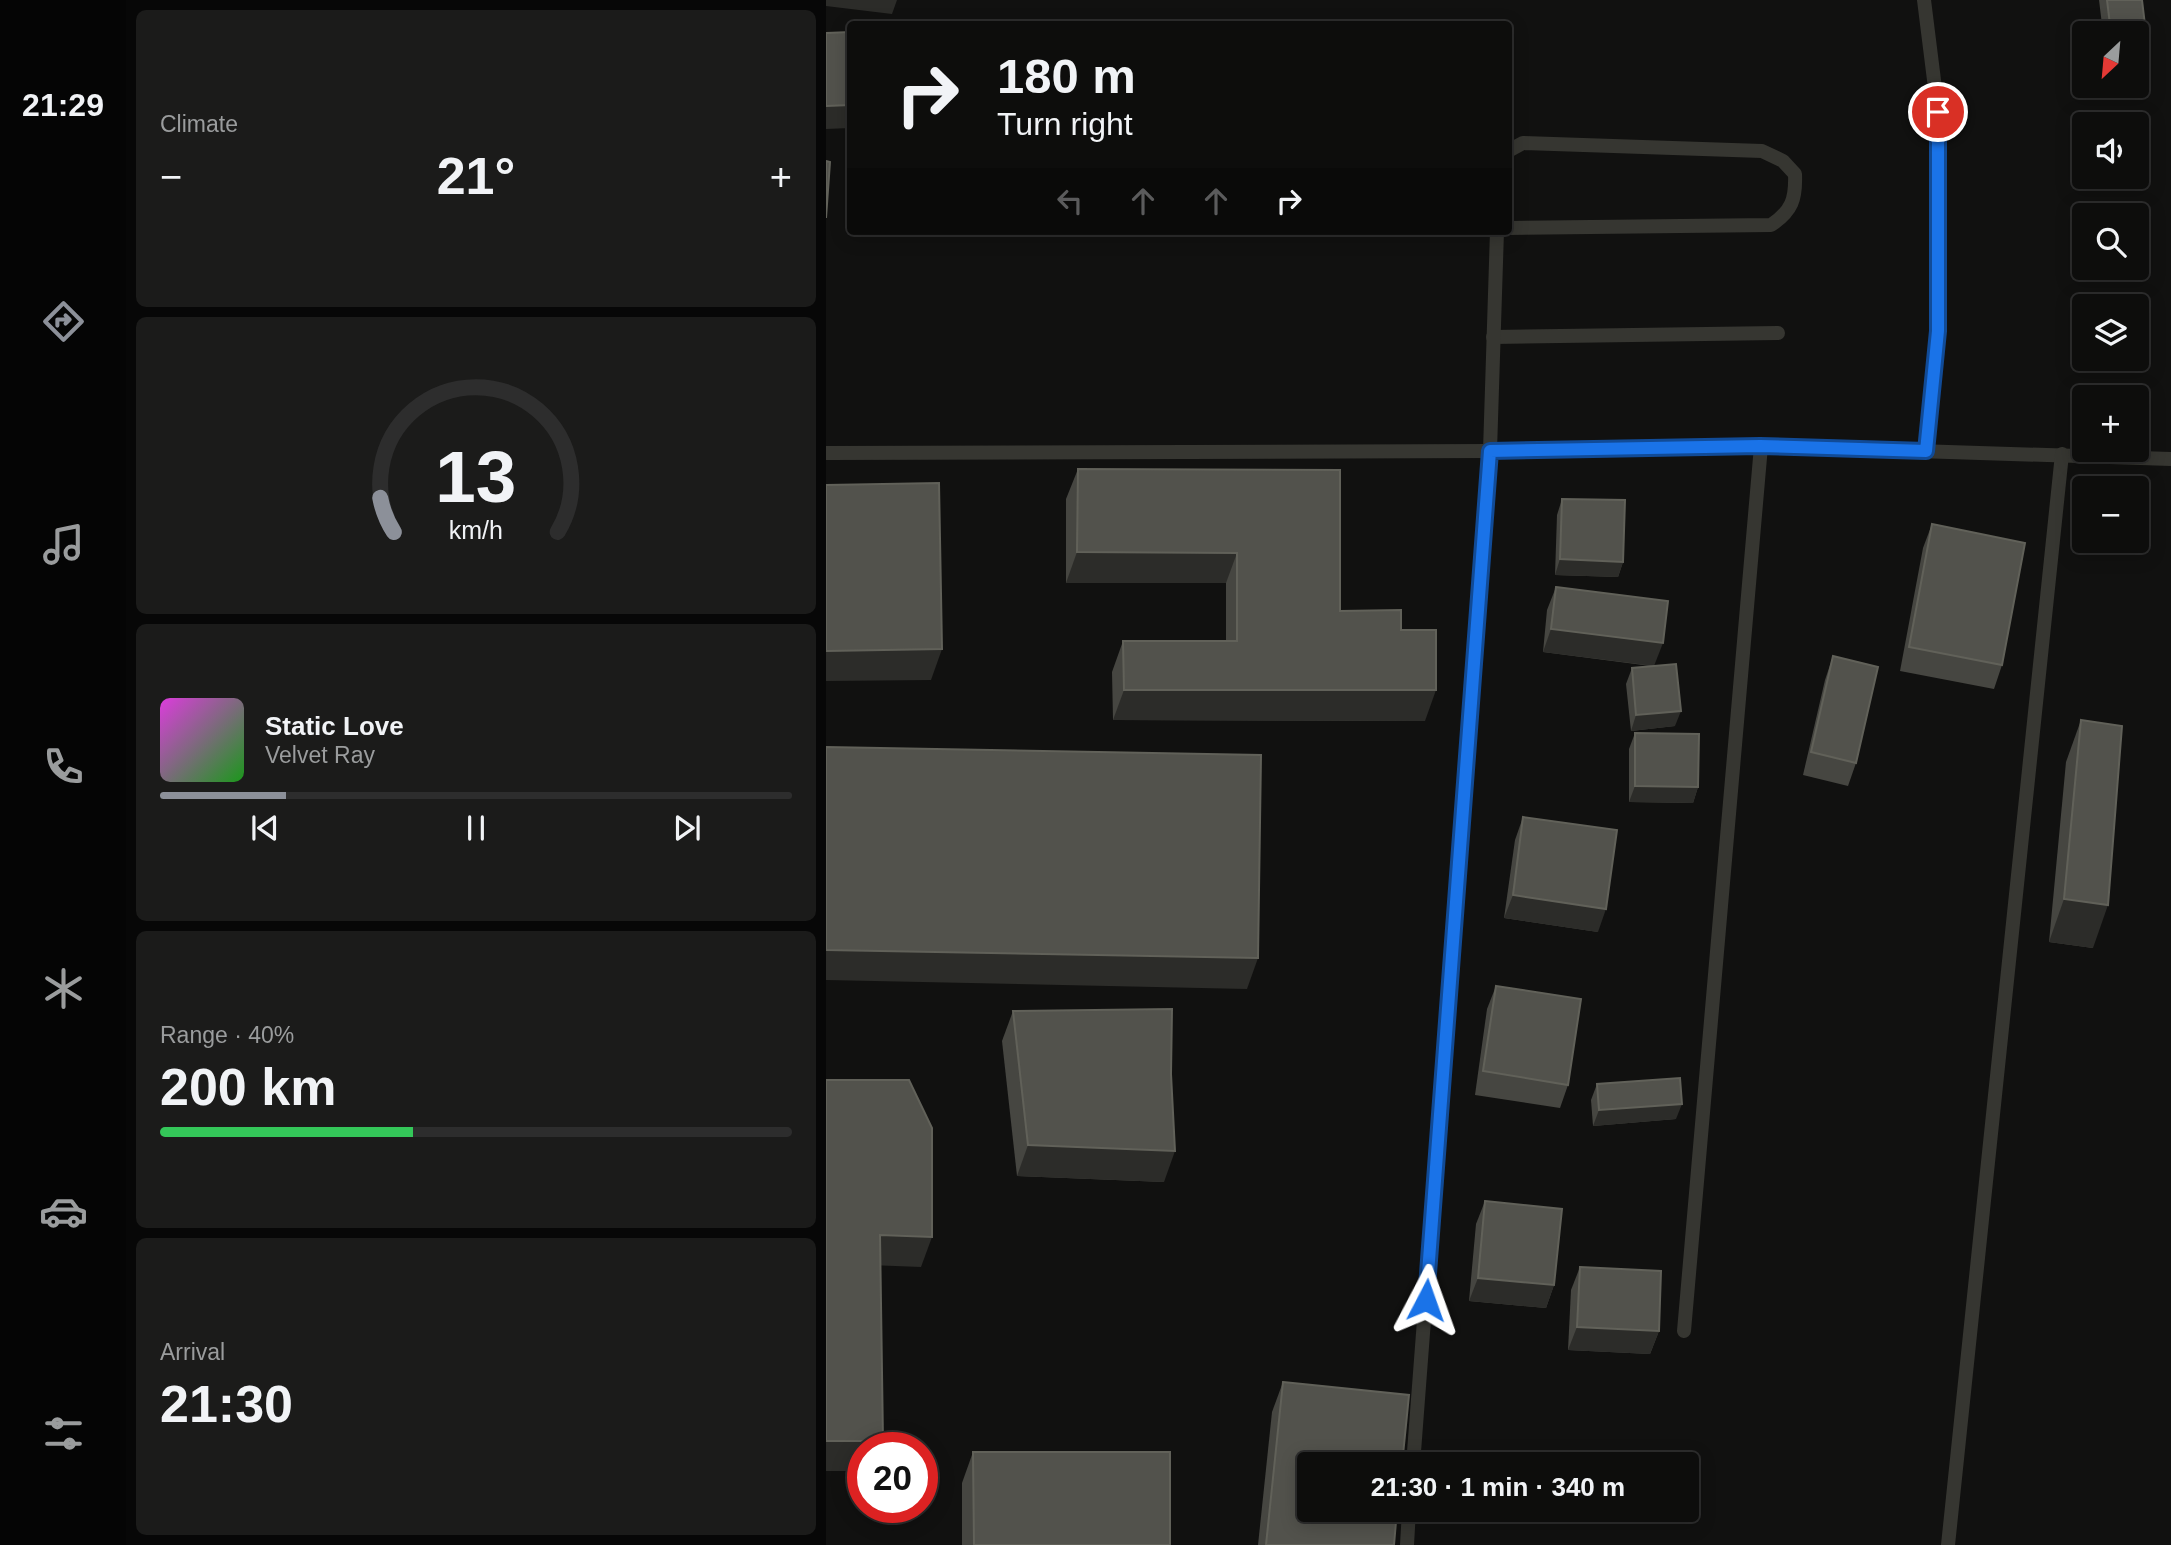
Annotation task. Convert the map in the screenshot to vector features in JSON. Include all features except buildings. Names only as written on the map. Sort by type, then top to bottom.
[{"type":"lane","points":[[1924,0],[1938,112],[1938,331],[1926,451]]},
{"type":"lane","points":[[1512,149],[1523,143],[1762,151],[1783,161],[1796,174],[1796,192],[1790,213],[1771,225],[1512,228]]},
{"type":"lane","points":[[1414,1452],[1490,451],[1497,235]]},
{"type":"lane","points":[[1493,337],[1778,333]]},
{"type":"lane","points":[[1684,1331],[1760,446]]},
{"type":"lane","points":[[826,453],[1490,451],[1760,446],[2171,459]]},
{"type":"lane","points":[[1948,1545],[2062,454]]},
{"type":"lane","points":[[1407,1545],[1408,1522]]},
{"type":"route","points":[[1426,1300],[1490,451],[1760,446],[1926,451],[1938,331],[1938,112]]}]
